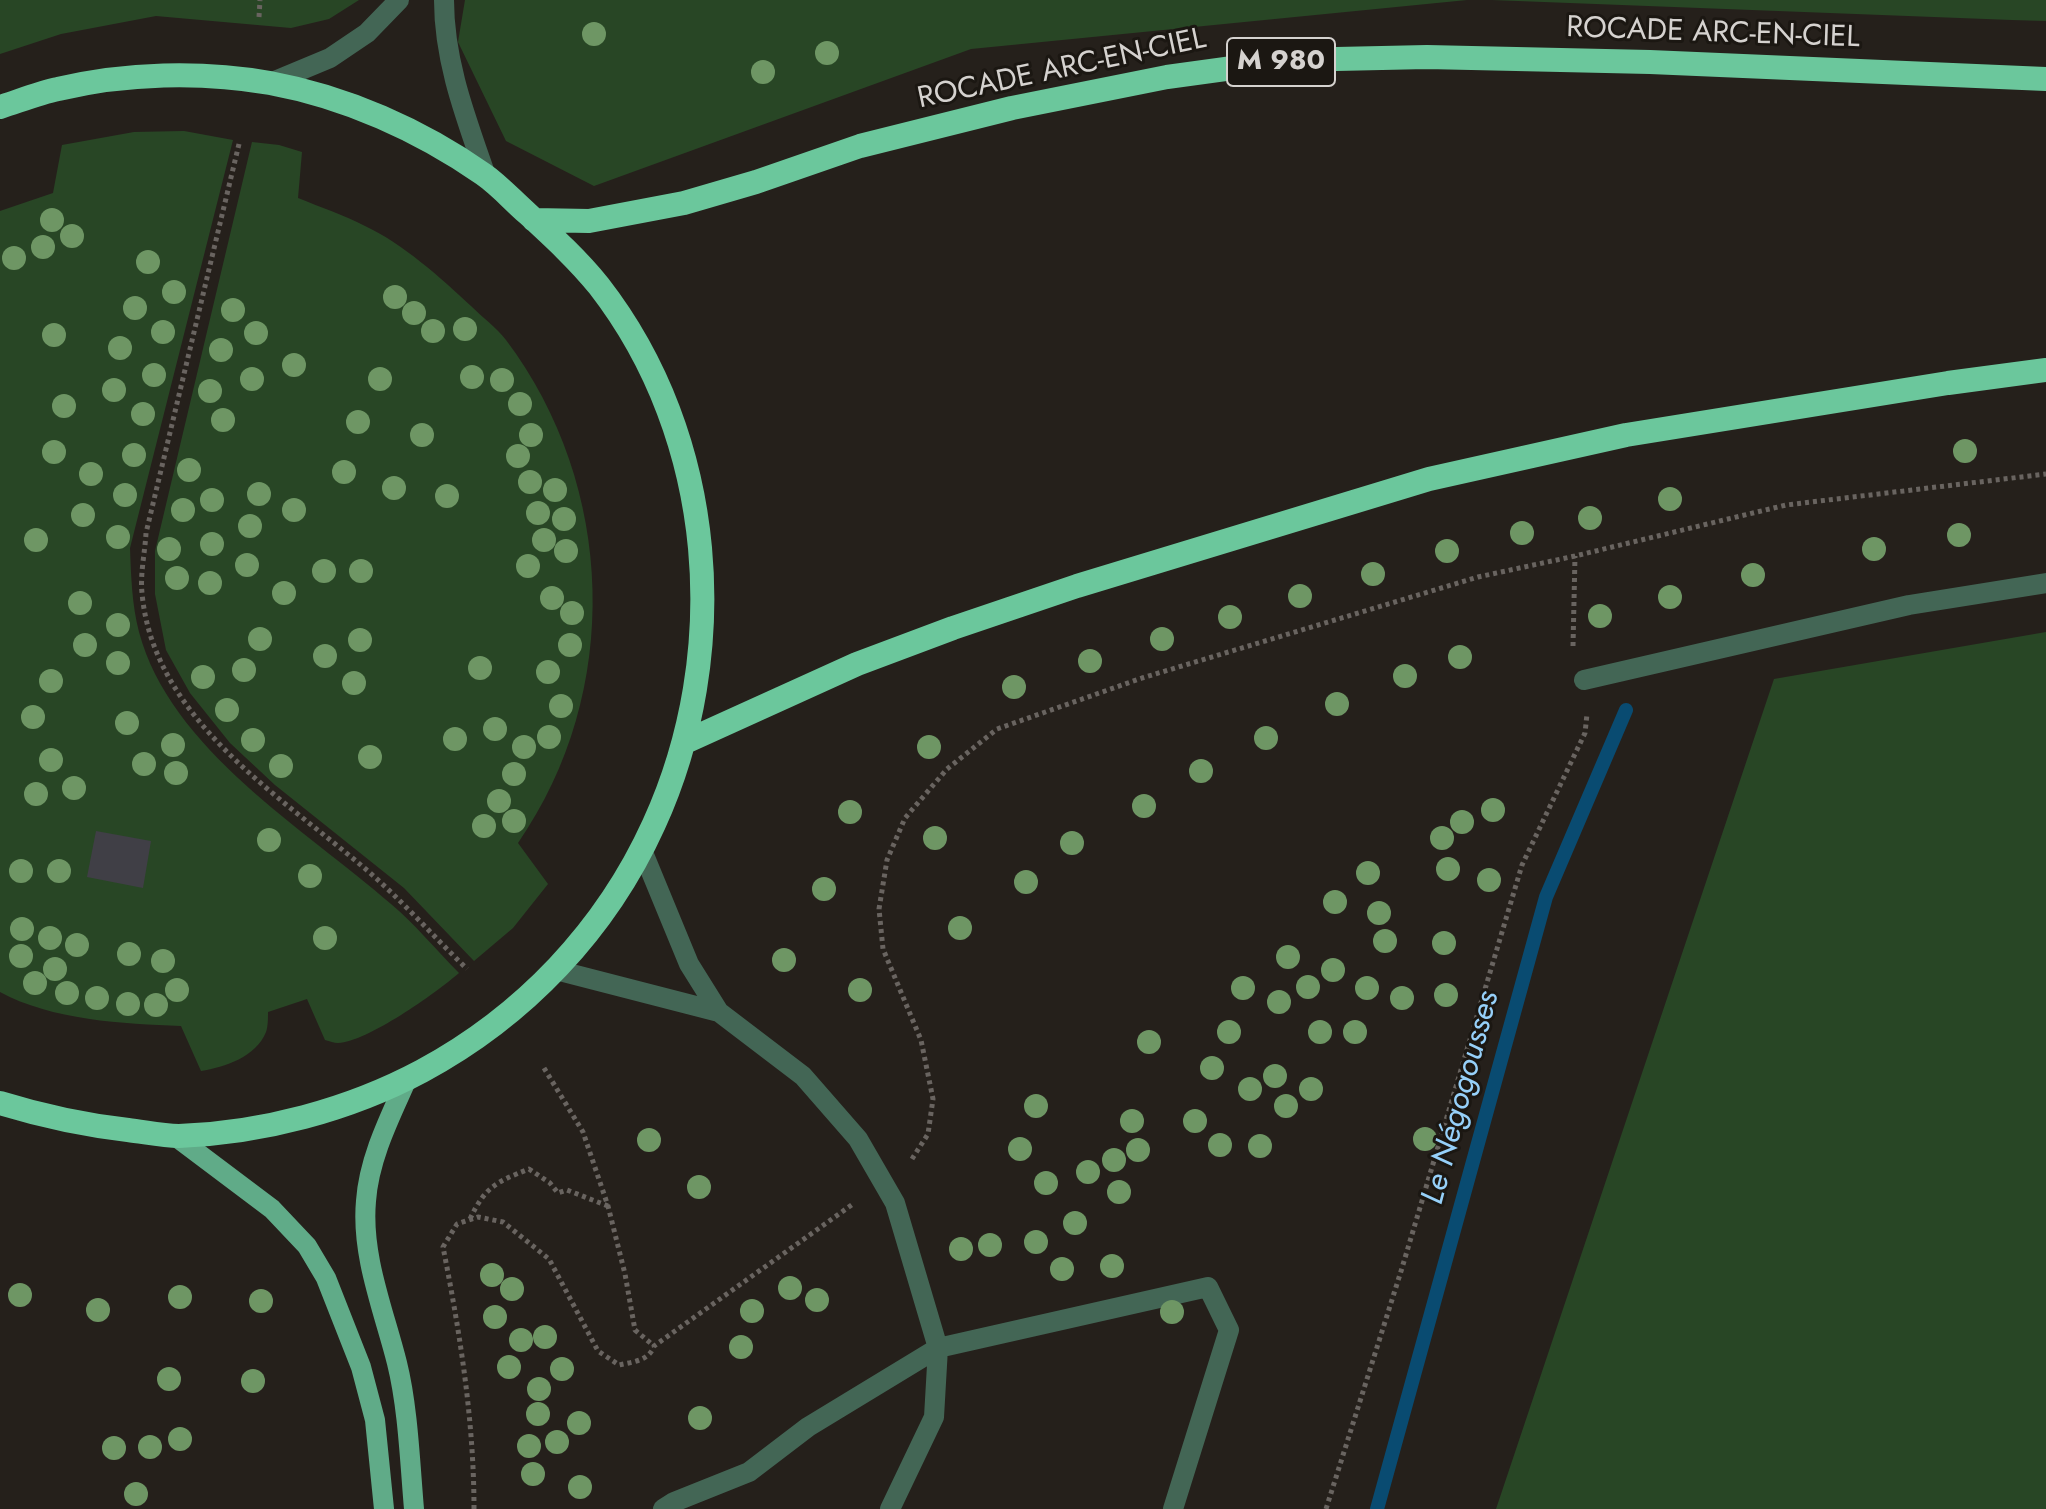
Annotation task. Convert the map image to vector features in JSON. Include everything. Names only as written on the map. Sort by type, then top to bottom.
[{"type":"highway","name":"ROCADE ARC-EN-CIEL","points":[[534,220],[589,221],[684,203],[860,146],[1012,108],[1167,77],[1291,60],[1427,57],[1650,62],[2046,79]]},
{"type":"highway","points":[[0,107],[58,89],[128,78],[200,76],[270,83],[347,103],[419,134],[486,176],[571,255],[600,288],[655,381],[678,439],[693,498],[702,560],[703,621],[698,682],[685,742],[666,797],[642,850],[603,913],[556,970],[486,1031],[448,1057],[407,1079],[356,1100],[304,1117],[250,1128],[175,1136],[90,1126],[0,1103]]},
{"type":"highway","points":[[685,742],[857,664],[953,628],[1429,479],[1626,435],[2046,370]]},
{"type":"main road","points":[[407,1079],[381,1137],[365,1200],[367,1243],[398,1366],[414,1509]]},
{"type":"main road","points":[[175,1136],[272,1209],[307,1246],[326,1278],[361,1367],[375,1420],[384,1509]]},
{"type":"street","points":[[270,83],[330,58],[367,33],[399,0]]},
{"type":"street","points":[[444,0],[448,58],[486,176]]},
{"type":"street","points":[[1584,680],[1909,605],[2046,583]]},
{"type":"street","points":[[642,850],[689,964],[719,1012],[803,1076],[858,1139],[895,1203],[938,1348],[934,1417],[890,1509]]},
{"type":"street","points":[[556,970],[719,1012]]},
{"type":"street","points":[[663,1509],[749,1472],[808,1427],[938,1348],[1208,1287],[1229,1330],[1173,1509]]},
{"type":"path","points":[[259,17],[260,0]]},
{"type":"path","points":[[239,144],[146,533],[142,593],[151,635],[170,679],[201,722],[243,769],[365,868],[467,969]]},
{"type":"path","points":[[474,1509],[474,1457],[465,1380],[443,1247],[457,1224],[478,1217],[503,1222],[549,1259],[598,1351],[619,1365],[642,1359],[652,1352],[654,1346],[910,1161],[928,1134],[933,1099],[921,1040],[883,949],[879,909],[887,860],[905,818],[947,769],[997,729],[1142,678],[1478,577],[1786,505],[2046,474]]},
{"type":"path","points":[[1326,1509],[1402,1268],[1522,865],[1585,733],[1588,705],[1573,645],[1575,556]]},
{"type":"path","points":[[544,1068],[583,1132],[608,1206],[635,1330],[654,1346]]},
{"type":"path","points":[[469,1220],[480,1196],[502,1179],[529,1169],[550,1183],[558,1193],[567,1190],[608,1206]]},
{"type":"green space","points":[[0,0],[359,0],[329,19],[291,28],[156,16],[61,34],[0,54]]},
{"type":"green space","points":[[465,0],[1467,0],[971,49],[594,186],[506,141],[458,42]]},
{"type":"green space","points":[[1492,0],[2046,0],[2046,21],[2012,20]]},
{"type":"green space","points":[[184,131],[233,140],[130,548],[133,601],[139,632],[155,674],[179,713],[210,750],[244,784],[400,912],[459,973],[401,1015],[351,1041],[338,1043],[325,1040],[307,999],[268,1012],[266,1032],[255,1048],[220,1067],[201,1071],[181,1026],[112,1022],[65,1015],[0,992],[0,211],[53,193],[62,145],[134,132]]},
{"type":"green space","points":[[252,142],[302,152],[298,198],[357,222],[407,251],[498,331],[542,397],[569,459],[586,523],[593,590],[589,656],[576,721],[552,784],[518,843],[548,884],[513,928],[474,961],[404,888],[275,785],[230,743],[190,693],[166,650],[155,594],[155,551]]},
{"type":"green space","points":[[2046,632],[2046,1509],[1496,1509],[1774,679]]},
{"type":"building","points":[[96,831],[151,841],[143,888],[87,877]]},
{"type":"waterway","name":"Le Négogousses","points":[[1377,1509],[1546,897],[1626,710]]}]
